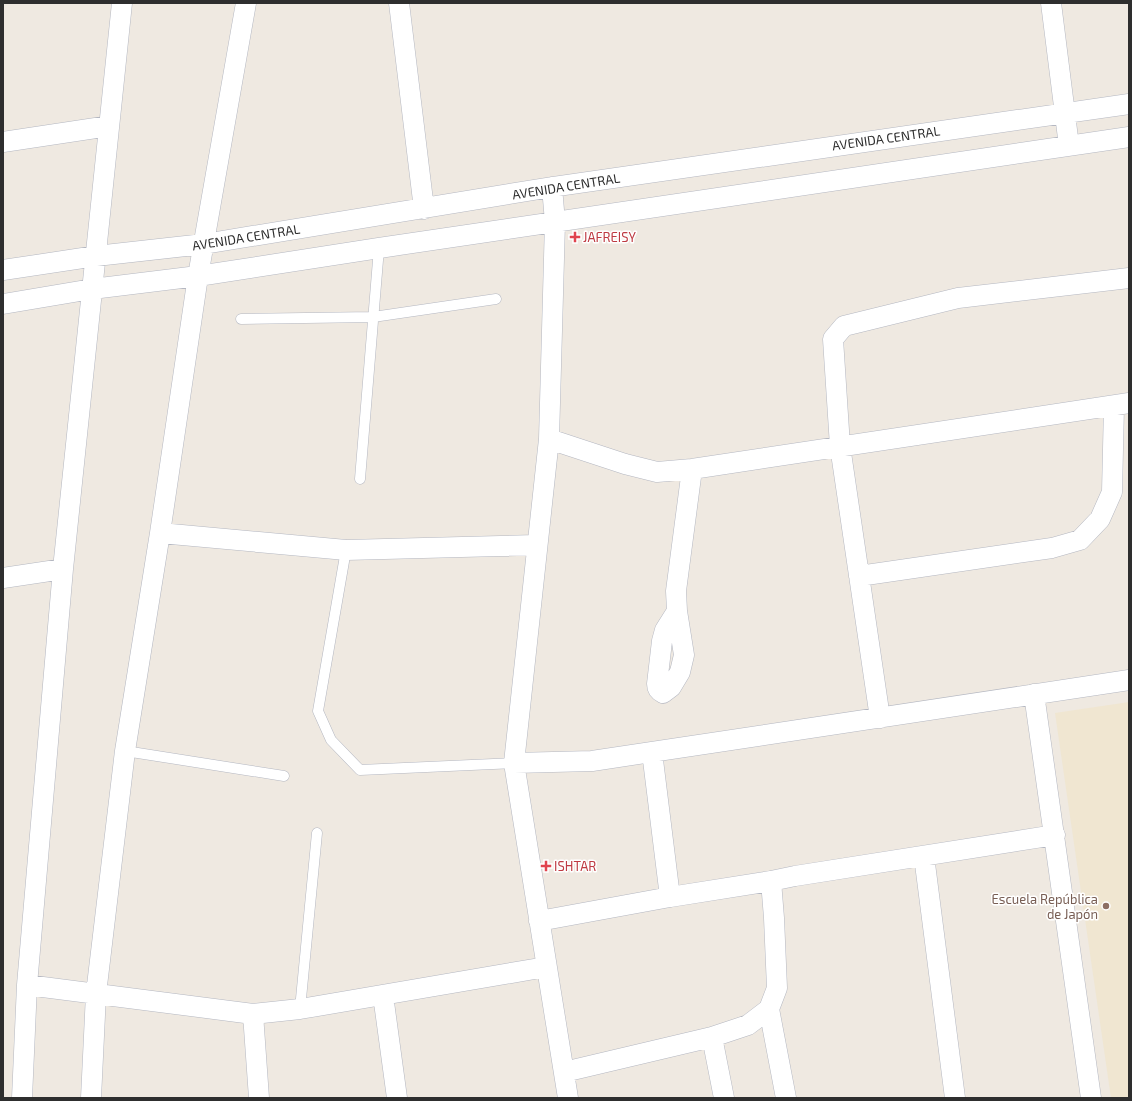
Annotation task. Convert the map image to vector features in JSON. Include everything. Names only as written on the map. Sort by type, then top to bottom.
[{"type":"street","points":[[22,1098],[27,985],[63,569],[122,3]]},
{"type":"street","points":[[91,1098],[96,994],[125,751],[160,533],[198,276],[246,3]]},
{"type":"street","points":[[399,3],[424,209]]},
{"type":"street","points":[[1051,3],[1069,146]]},
{"type":"street","name":"AVENIDA CENTRAL","points":[[3,270],[96,256],[204,244],[552,187],[1129,104]]},
{"type":"street","points":[[3,142],[109,126]]},
{"type":"street","points":[[3,304],[92,289],[198,276],[1129,137]]},
{"type":"street","points":[[552,187],[555,222],[549,439],[536,545],[514,763],[568,1098]]},
{"type":"street","points":[[880,718],[840,446],[833,339],[844,326],[958,298],[1129,278]]},
{"type":"street","points":[[549,439],[625,464],[657,472],[692,469],[1122,404],[1112,492],[1100,519],[1080,540],[1052,548],[859,576]]},
{"type":"street","points":[[677,611],[676,591],[692,469]]},
{"type":"street","points":[[160,533],[346,550],[536,545]]},
{"type":"street","points":[[3,578],[63,569]]},
{"type":"street","points":[[514,763],[592,761],[1129,680]]},
{"type":"street","points":[[1034,694],[1091,1098]]},
{"type":"street","points":[[652,752],[670,897]]},
{"type":"street","points":[[539,921],[795,876],[1054,835]]},
{"type":"street","points":[[924,856],[955,1098]]},
{"type":"street","points":[[771,881],[777,988],[769,1009],[786,1098]]},
{"type":"street","points":[[27,985],[253,1014],[300,1009],[546,967]]},
{"type":"street","points":[[383,995],[397,1098]]},
{"type":"street","points":[[564,1072],[712,1037],[748,1025],[769,1009]]},
{"type":"street","points":[[253,1014],[259,1098]]},
{"type":"street","points":[[712,1037],[724,1098]]},
{"type":"lane","points":[[360,479],[379,248]]},
{"type":"lane","points":[[241,319],[373,317],[496,299]]},
{"type":"lane","points":[[346,550],[318,711],[331,740],[360,770],[514,763]]},
{"type":"lane","points":[[125,751],[284,776]]},
{"type":"lane","points":[[300,1009],[317,833]]},
{"type":"shaded area","name":"Escuela República de Japón","points":[[1129,702],[1129,1098],[1111,1098],[1055,713]]},
{"type":"place","name":"JAFREISY","points":[[575,237]]},
{"type":"place","name":"ISHTAR","points":[[546,866]]},
{"type":"place","name":"Escuela República de Japón","points":[[1106,906]]}]
